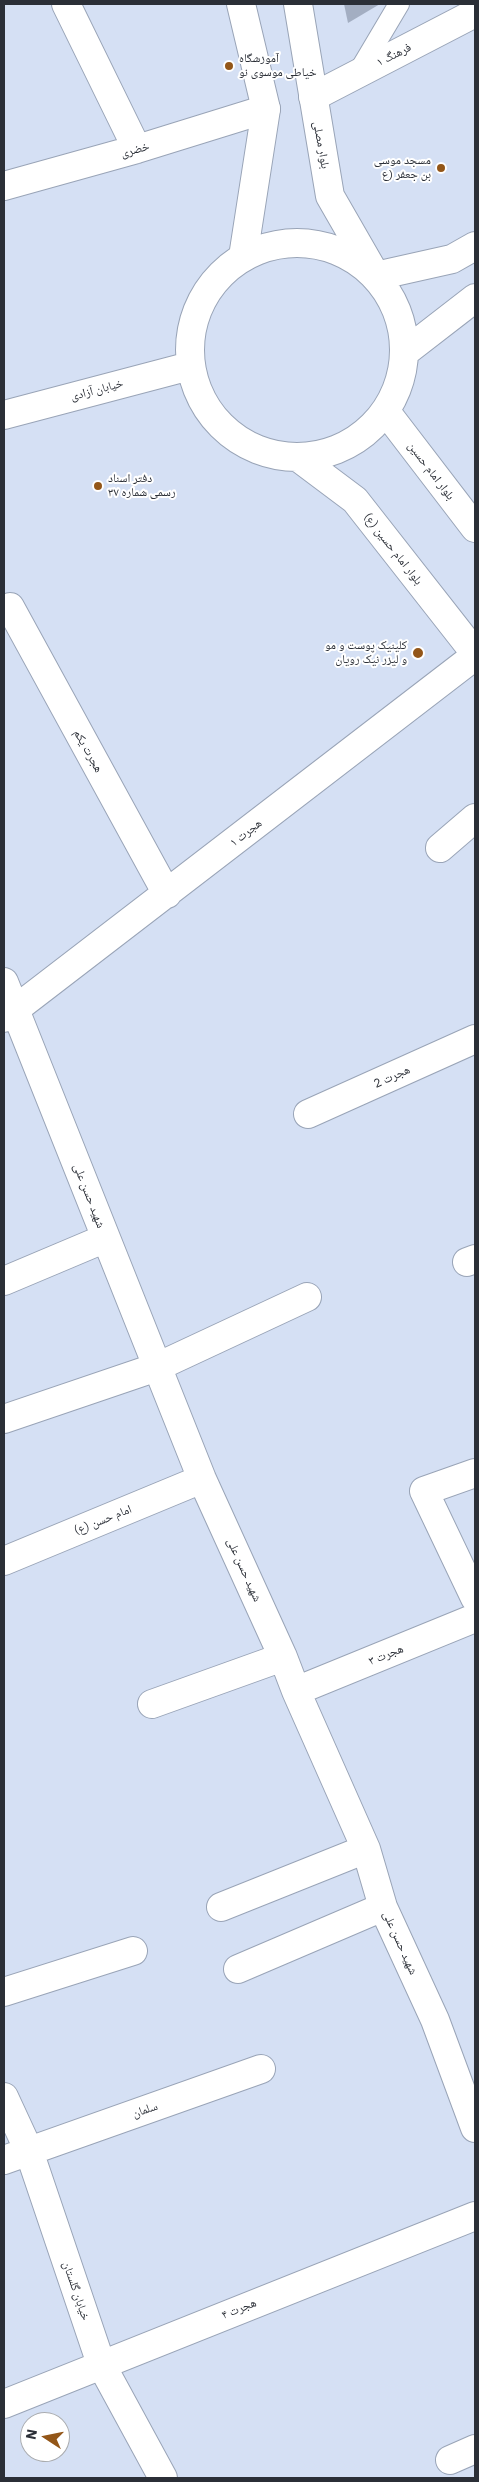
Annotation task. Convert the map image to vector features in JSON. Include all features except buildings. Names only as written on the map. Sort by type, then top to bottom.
[{"type":"street","points":[[66,4],[137,149]]},
{"type":"street","points":[[241,4],[266,109],[244,256]]},
{"type":"street","name":"بلوار مصلی","points":[[298,4],[330,196],[376,276]]},
{"type":"street","name":"فرهنگ ۱","points":[[313,96],[475,13]]},
{"type":"street","name":"خضری","points":[[4,186],[137,149],[266,109]]},
{"type":"street","points":[[312,243],[346,254],[376,276],[392,299],[402,325],[404,353],[399,385],[387,413],[357,439],[324,455],[299,458],[253,449],[223,429],[201,400],[190,366],[190,334],[200,303],[218,276],[244,256],[277,244],[312,243]]},
{"type":"street","points":[[376,276],[452,259],[475,246]]},
{"type":"street","points":[[404,353],[475,298]]},
{"type":"street","name":"خیابان آزادی","points":[[4,415],[190,366]]},
{"type":"street","name":"بلوار امام حسین","points":[[387,413],[475,528]]},
{"type":"street","name":"بلوار امام حسین (ع)","points":[[299,458],[355,500],[475,654]]},
{"type":"street","name":"هجرت یکم","points":[[10,607],[167,894]]},
{"type":"street","name":"هجرت ۱","points":[[10,1014],[475,654]]},
{"type":"street","points":[[440,848],[475,818]]},
{"type":"street","name":"شهید حسن علی","points":[[4,982],[10,1014],[106,1238],[202,1479],[283,1657],[296,1691],[366,1849],[383,1907],[435,2020],[475,2128]]},
{"type":"street","name":"هجرت 2","points":[[308,1114],[475,1039]]},
{"type":"street","points":[[4,1281],[106,1238]]},
{"type":"street","points":[[4,1419],[157,1367],[307,1297]]},
{"type":"street","points":[[475,1473],[424,1491],[475,1598]]},
{"type":"street","name":"امام حسن (ع)","points":[[4,1561],[202,1479]]},
{"type":"street","name":"هجرت ۳","points":[[296,1691],[475,1618]]},
{"type":"street","points":[[152,1704],[283,1657]]},
{"type":"street","points":[[221,1907],[366,1849]]},
{"type":"street","points":[[238,1969],[383,1907]]},
{"type":"street","points":[[4,1992],[133,1951]]},
{"type":"street","name":"سلمان","points":[[4,2160],[261,2069]]},
{"type":"street","name":"خیابان گلستان","points":[[4,2097],[29,2150],[102,2364],[163,2478]]},
{"type":"street","name":"هجرت ۴","points":[[4,2404],[475,2216]]},
{"type":"street","points":[[450,2460],[475,2450]]},
{"type":"lane","points":[[358,73],[399,4]]},
{"type":"place","name":"آموزشگاه خیاطی موسوی نو","points":[[229,66]]},
{"type":"place","name":"مسجد موسی بن جعفر (ع","points":[[441,168]]},
{"type":"place","name":"دفتر اسناد رسمی شماره ۳۷","points":[[98,486]]},
{"type":"place","name":"کلینیک پوست و مو و لیزر نیک رویان","points":[[418,653]]}]
